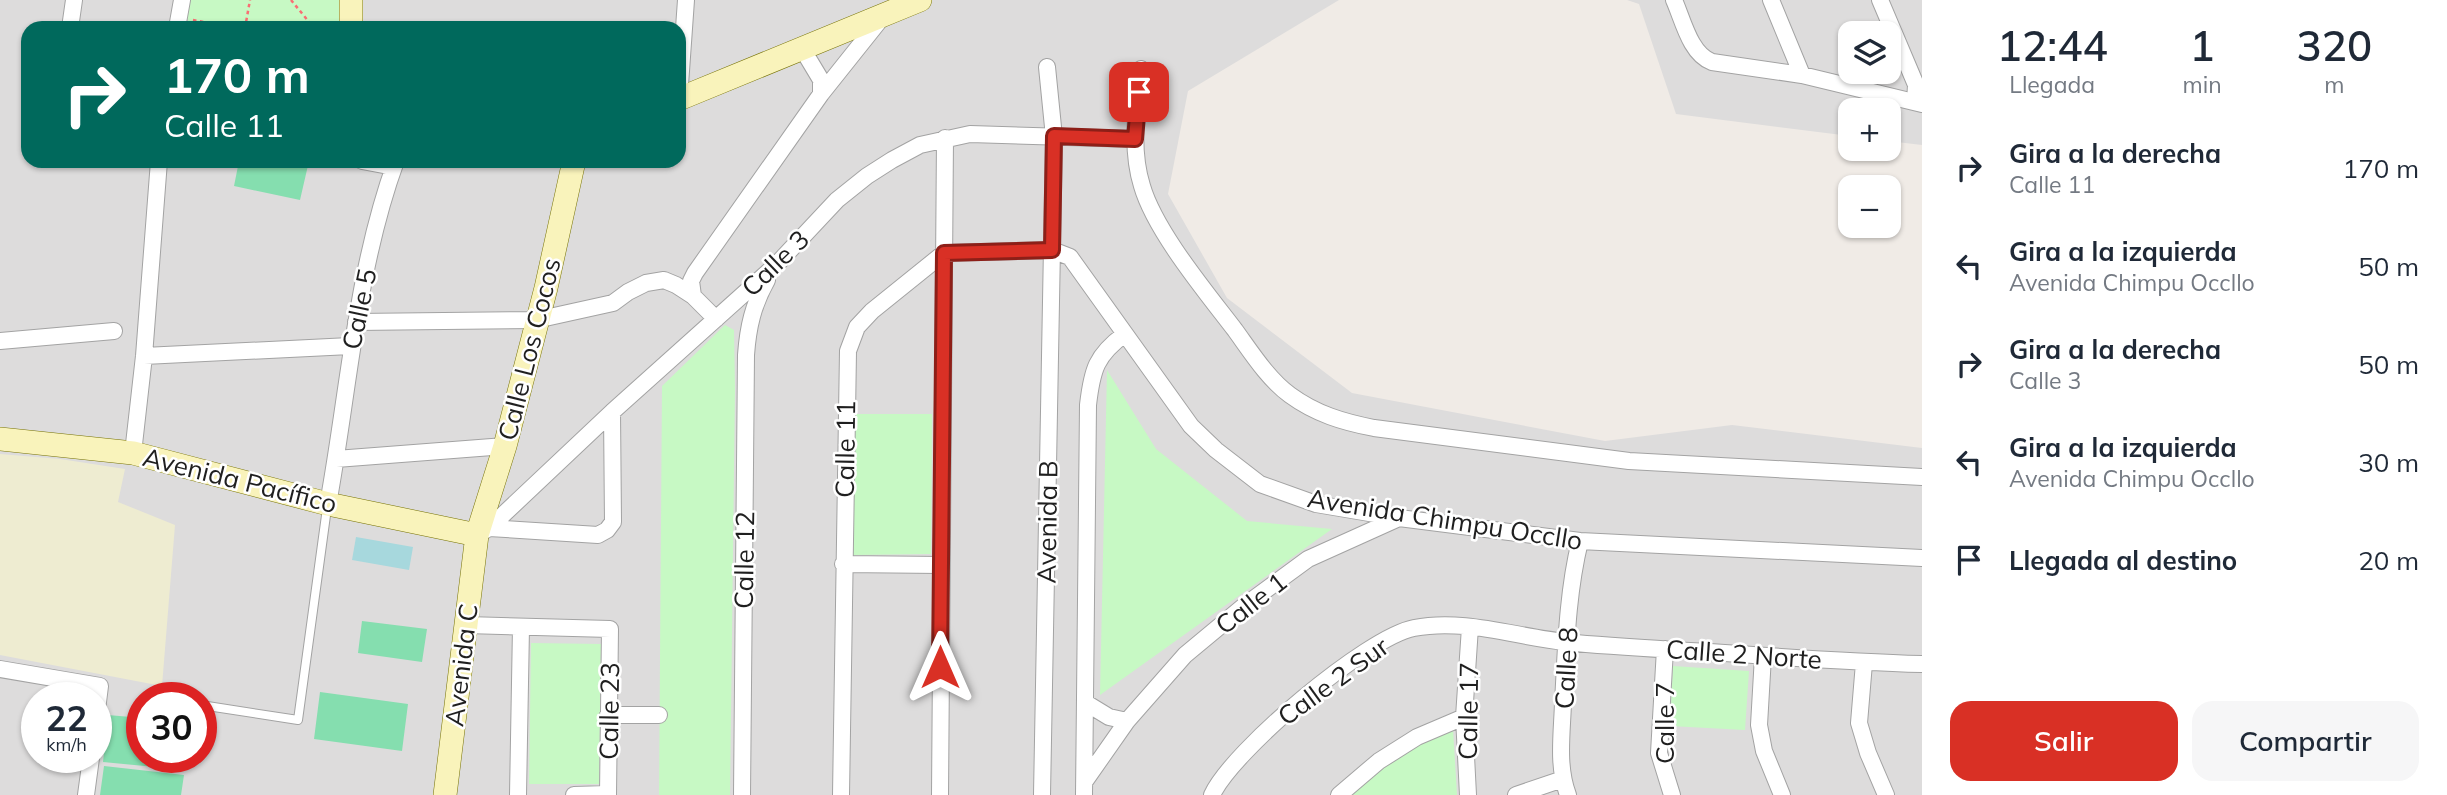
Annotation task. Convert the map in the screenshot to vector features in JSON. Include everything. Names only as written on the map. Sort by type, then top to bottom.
[{"type":"street","points":[[71,21],[74,0]]},
{"type":"street","points":[[351,0],[351,21]]},
{"type":"street","points":[[685,21],[686,0]]},
{"type":"street","points":[[686,96],[803,50],[890,9],[920,0]]},
{"type":"street","points":[[1674,0],[1702,59],[1802,75],[1919,103],[1916,85],[1880,0]]},
{"type":"street","points":[[1771,0],[1802,75]]},
{"type":"street","points":[[180,21],[188,5]]},
{"type":"street","points":[[693,296],[691,281],[695,273],[821,94],[890,9]]},
{"type":"street","points":[[803,50],[821,80],[821,94]]},
{"type":"street","points":[[944,253],[1052,250],[1054,136],[1047,67]]},
{"type":"street","points":[[1141,69],[1135,139],[1142,186],[1158,220],[1193,274],[1266,371],[1287,393],[1310,408],[1340,422],[1374,428],[1629,461],[1922,477]]},
{"type":"street","name":"Calle 3","points":[[483,532],[777,264],[837,201],[867,176],[920,145],[970,134],[1135,139]]},
{"type":"street","points":[[940,795],[946,138]]},
{"type":"street","points":[[133,453],[144,356],[158,168]]},
{"type":"street","name":"Calle 5","points":[[328,504],[351,346],[381,206],[394,168]]},
{"type":"street","name":"Calle Los Cocos","points":[[483,532],[572,168]]},
{"type":"street","name":"Avenida Chimpu Occllo","points":[[1052,250],[1070,257],[1191,426],[1216,450],[1260,484],[1316,504],[1399,518],[1580,541],[1922,558]]},
{"type":"street","name":"Avenida B","points":[[1042,795],[1052,250]]},
{"type":"street","name":"Calle 11","points":[[841,795],[848,351],[857,327],[872,311],[944,253]]},
{"type":"street","name":"Calle 12","points":[[742,795],[748,325],[757,298],[777,264]]},
{"type":"street","points":[[356,322],[536,320],[613,303],[646,283],[664,281],[676,285],[721,315],[748,325]]},
{"type":"street","points":[[0,341],[114,331]]},
{"type":"street","name":"Avenida B","points":[[1085,788],[1089,393],[1097,363],[1107,346],[1125,334]]},
{"type":"street","points":[[144,356],[351,346]]},
{"type":"street","points":[[483,532],[598,535],[607,530],[613,522],[612,412]]},
{"type":"street","name":"Avenida Pacífico","points":[[0,439],[133,453],[328,504],[483,532]]},
{"type":"street","points":[[336,459],[505,446]]},
{"type":"street","name":"Calle 1","points":[[1085,788],[1126,721],[1185,656],[1244,606],[1308,559],[1399,518]]},
{"type":"street","name":"Avenida C","points":[[445,795],[466,625],[483,532]]},
{"type":"street","name":"Calle 8","points":[[1568,795],[1563,779],[1561,748],[1566,642],[1580,541]]},
{"type":"street","points":[[843,564],[941,565]]},
{"type":"street","name":"Calle 2 Sur","points":[[1212,795],[1236,760],[1290,709],[1332,675],[1374,647],[1410,628],[1439,623],[1566,642]]},
{"type":"street","points":[[466,625],[521,627],[518,795]]},
{"type":"street","name":"Calle 23","points":[[521,627],[610,629],[608,794]]},
{"type":"street","name":"Calle 17","points":[[1468,795],[1464,717],[1470,627]]},
{"type":"street","name":"Calle 2 Norte","points":[[1566,642],[1864,663],[1922,664]]},
{"type":"street","name":"Calle 7","points":[[1665,649],[1659,753],[1672,795]]},
{"type":"street","points":[[1763,656],[1759,725],[1764,751],[1782,795]]},
{"type":"street","points":[[1864,663],[1859,723],[1868,753],[1886,795]]},
{"type":"street","points":[[0,669],[76,682]]},
{"type":"street","points":[[1086,703],[1110,717],[1126,721]]},
{"type":"street","points":[[608,715],[659,715]]},
{"type":"street","points":[[1339,795],[1379,761],[1417,737],[1464,717]]},
{"type":"street","points":[[86,795],[89,773]]},
{"type":"street","points":[[1516,795],[1563,779]]},
{"type":"street","points":[[574,795],[608,794]]},
{"type":"lane","points":[[217,707],[298,720],[328,504]]},
{"type":"path","points":[[246,21],[250,0]]},
{"type":"path","points":[[291,0],[308,21]]},
{"type":"path","points":[[188,5],[193,20],[198,21]]},
{"type":"shaded area","points":[[0,0],[1339,0],[1188,91],[1168,194],[1227,298],[1352,393],[1605,441],[1732,425],[1922,448],[1922,795],[0,795]]},
{"type":"shaded area","points":[[1627,0],[1922,0],[1922,145],[1901,143],[1901,98],[1838,98],[1838,134],[1676,114],[1639,4]]},
{"type":"shaded area","points":[[0,454],[60,459],[125,469],[118,502],[175,525],[162,682],[141,682],[0,655]]},
{"type":"green space","points":[[189,0],[343,0],[344,21],[188,21]]},
{"type":"green space","points":[[238,168],[307,168],[300,200],[234,186]]},
{"type":"green space","points":[[725,325],[734,330],[735,389],[730,795],[659,795],[662,386]]},
{"type":"green space","points":[[1107,370],[1156,449],[1247,521],[1332,529],[1100,695]]},
{"type":"green space","points":[[854,414],[932,414],[931,554],[853,555]]},
{"type":"green space","points":[[362,621],[427,629],[422,662],[358,653]]},
{"type":"green space","points":[[531,643],[601,644],[599,784],[529,784]]},
{"type":"green space","points":[[1673,666],[1749,671],[1745,730],[1670,726]]},
{"type":"green space","points":[[320,692],[408,704],[402,751],[314,739]]},
{"type":"green space","points":[[112,715],[126,717],[126,764],[112,763]]},
{"type":"green space","points":[[1453,729],[1457,795],[1350,795],[1404,752]]},
{"type":"green space","points":[[112,767],[126,768],[126,773],[184,775],[181,795],[100,795],[103,773],[112,773]]},
{"type":"water","points":[[356,537],[413,547],[409,570],[352,560]]},
{"type":"route","points":[[940,667],[944,253],[1052,250],[1054,136],[1135,139],[1139,92]]}]
